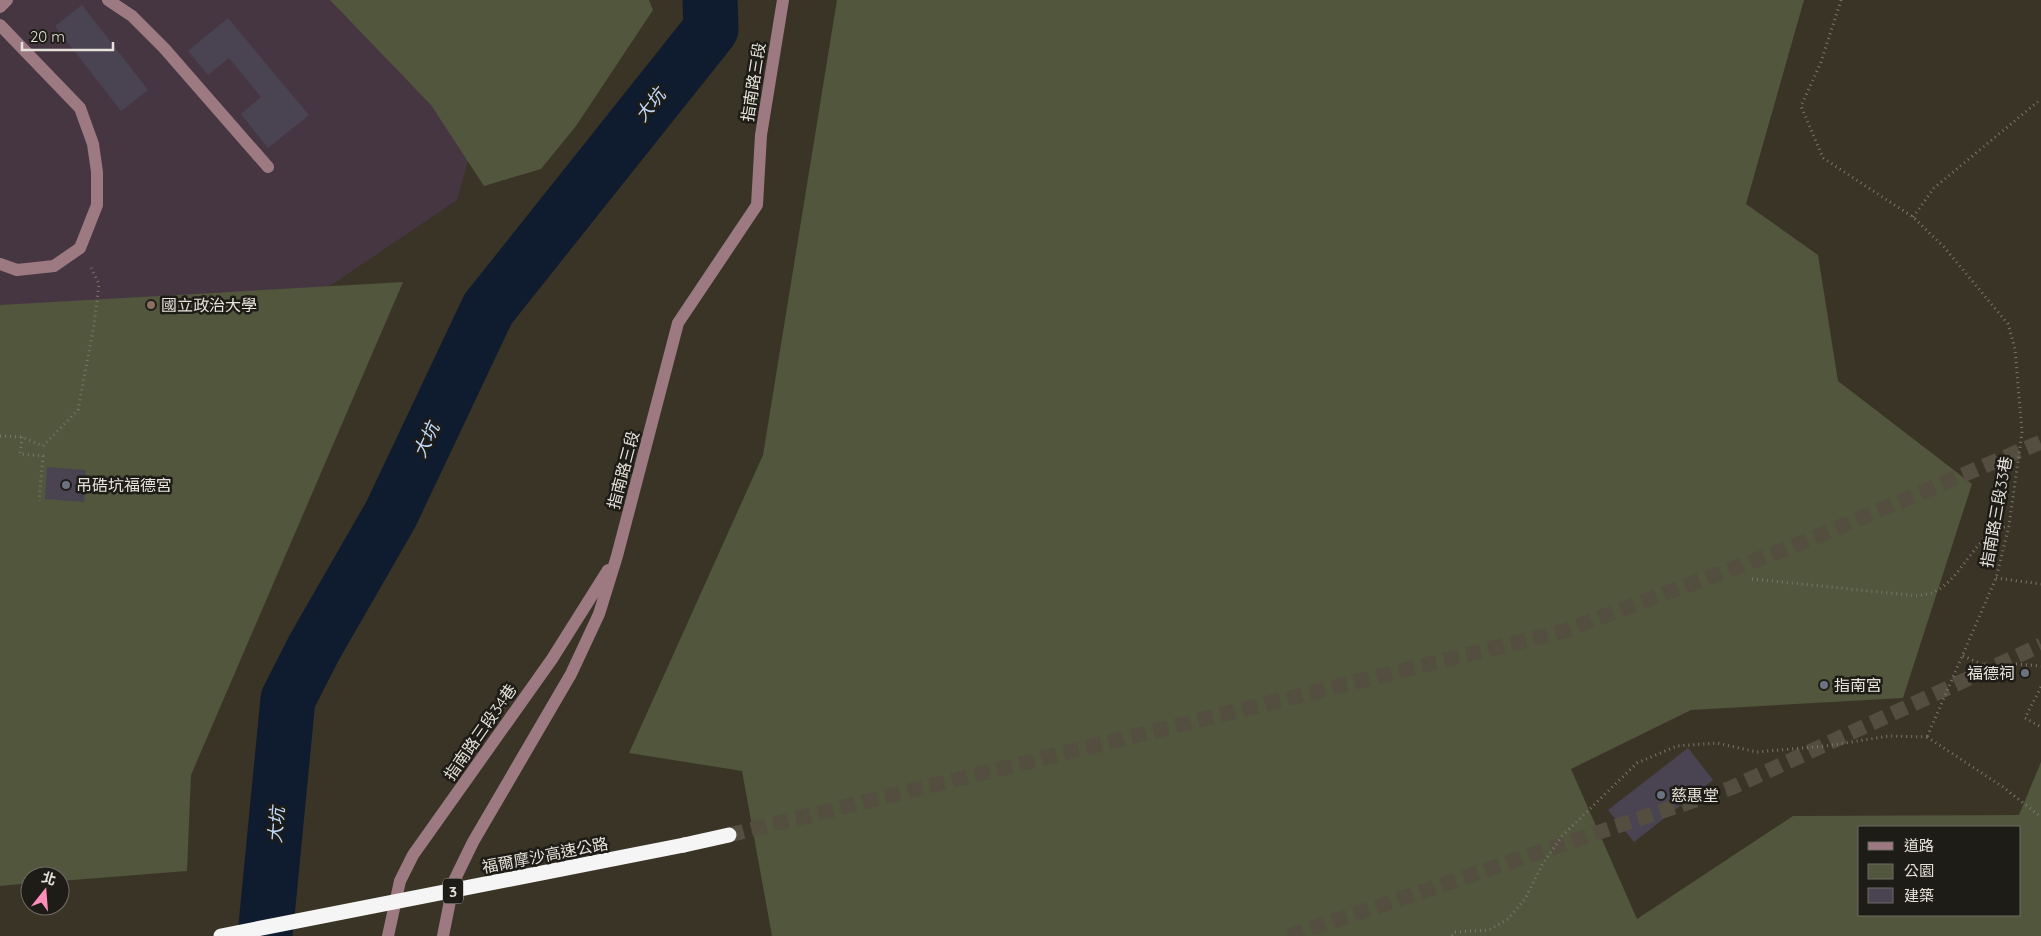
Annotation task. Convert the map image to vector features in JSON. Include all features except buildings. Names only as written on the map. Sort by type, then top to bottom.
[{"type":"highway","name":"福爾摩沙高速公路","points":[[221,936],[729,835]]},
{"type":"street","points":[[0,7],[7,0]]},
{"type":"street","points":[[108,0],[132,16],[164,48],[268,167]]},
{"type":"street","name":"指南路三段","points":[[443,936],[454,881],[473,842],[570,674],[599,614],[618,556],[678,323],[757,205],[761,135],[783,0]]},
{"type":"street","points":[[0,24],[80,108],[93,144],[97,172],[98,206],[80,248],[54,266],[17,270],[0,264]]},
{"type":"street","name":"指南路三段34巷","points":[[388,936],[400,881],[413,855],[552,659],[618,556]]},
{"type":"path","name":"指南路三段33巷","points":[[1841,0],[1821,62],[1802,106],[1823,158],[1913,218],[1944,247],[2008,324],[2015,350],[2022,432],[2009,526],[1996,578],[1927,737]]},
{"type":"path","points":[[1913,218],[1934,188],[2041,99]]},
{"type":"path","points":[[0,436],[22,437],[43,446],[78,410],[94,325],[99,284],[80,248]]},
{"type":"path","points":[[22,437],[20,454],[43,456],[39,501]]},
{"type":"path","points":[[1752,578],[1919,596],[1934,592],[1951,579],[1989,534],[1999,527],[2009,526]]},
{"type":"path","points":[[1996,578],[2041,584]]},
{"type":"path","points":[[1963,656],[2010,676],[2015,664],[2041,666]]},
{"type":"path","points":[[2041,687],[2025,718],[2041,727]]},
{"type":"path","points":[[1452,936],[1456,932],[1489,930],[1508,918],[1526,900],[1542,865],[1562,836],[1637,763],[1677,746],[1717,742],[1757,752],[1826,746],[1889,736],[1927,737],[2003,787],[2041,817]]},
{"type":"shaded area","name":"國立政治大學","points":[[0,0],[372,0],[477,129],[457,200],[89,449],[0,409]]},
{"type":"green space","points":[[330,0],[649,0],[653,10],[576,126],[541,169],[484,186],[431,105]]},
{"type":"green space","points":[[837,0],[1804,0],[1746,204],[1818,255],[1838,381],[1972,484],[1903,698],[1691,710],[1571,769],[1637,919],[1793,816],[2019,815],[2041,762],[2041,936],[772,936],[742,771],[629,753],[763,455]]},
{"type":"green space","points":[[403,282],[191,775],[187,871],[70,880],[70,866],[20,866],[20,884],[0,886],[0,305]]},
{"type":"waterway","name":"大坑","points":[[265,936],[288,699],[314,648],[391,514],[488,309],[711,29],[710,0]]},
{"type":"tunnel","points":[[729,835],[1564,631],[1799,544],[2041,442]]},
{"type":"tunnel","points":[[1289,936],[1731,788],[2041,645]]},
{"type":"place","name":"國立政治大學","points":[[151,305]]},
{"type":"place","name":"吊硞坑福德宮","points":[[66,485]]},
{"type":"place","name":"福德祠","points":[[2025,673]]},
{"type":"place","name":"指南宮","points":[[1824,685]]},
{"type":"place","name":"慈惠堂","points":[[1661,795]]}]
